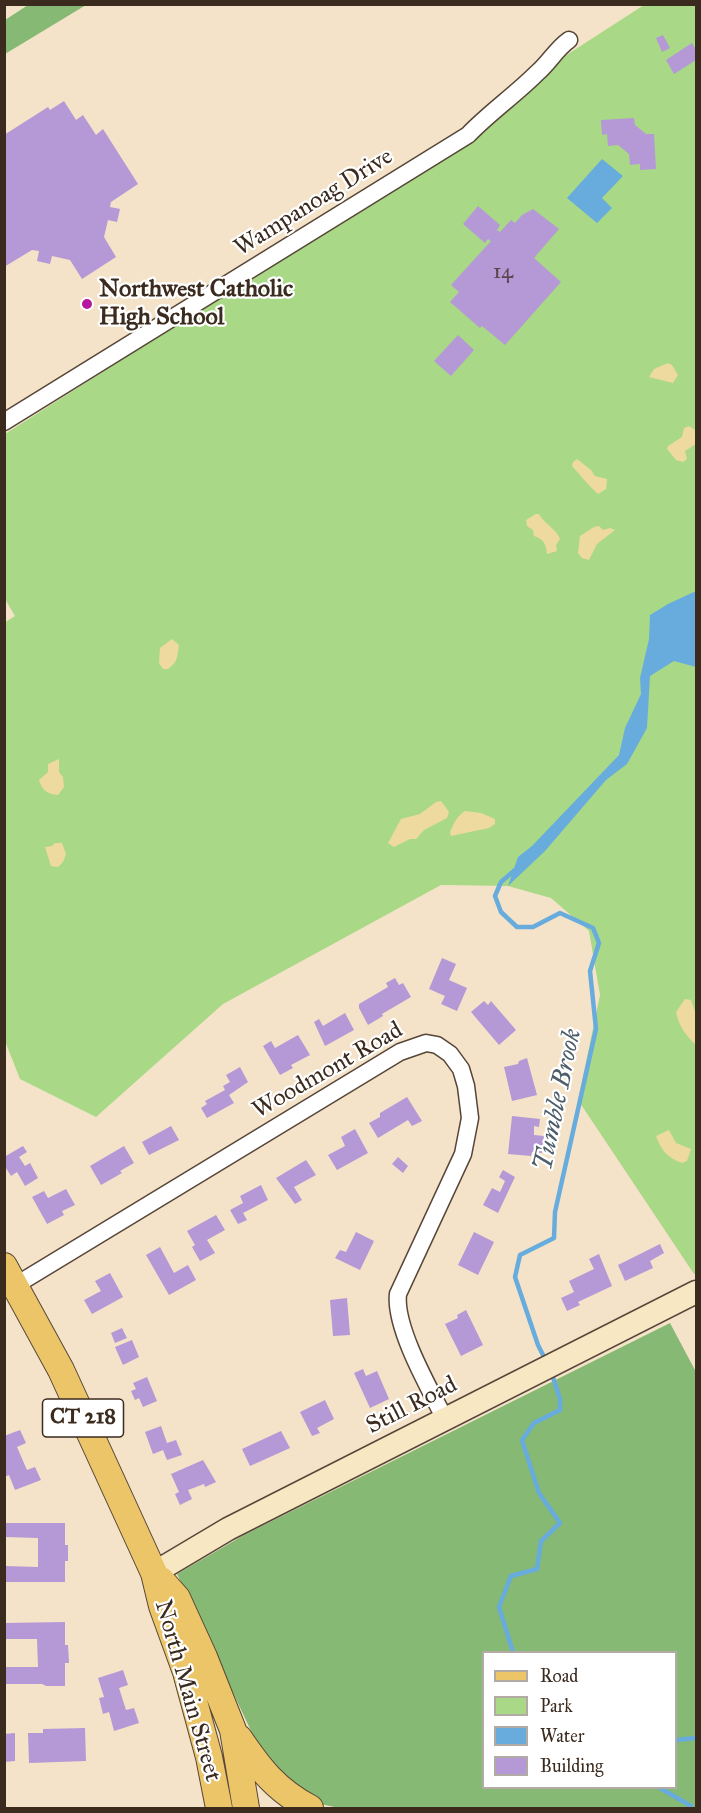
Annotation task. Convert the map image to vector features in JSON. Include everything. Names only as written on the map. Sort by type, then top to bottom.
[{"type":"main road","name":"North Main Street","points":[[10,1276],[61,1370],[154,1573],[162,1606],[186,1672],[209,1757],[219,1809]]},
{"type":"main road","name":"North Main Street","points":[[154,1573],[177,1598],[204,1657],[233,1730],[246,1809]]},
{"type":"main road","points":[[233,1730],[260,1769],[291,1798],[310,1809]]},
{"type":"street","name":"Wampanoag Drive","points":[[4,422],[468,135],[545,66],[554,53],[569,40]]},
{"type":"street","name":"Woodmont Road","points":[[10,1276],[400,1052],[426,1043],[437,1045],[450,1054],[460,1069],[466,1086],[470,1118],[464,1154],[398,1294],[397,1306],[403,1332],[445,1419]]},
{"type":"street","name":"Still Road","points":[[154,1573],[228,1529],[696,1292]]},
{"type":"green space","points":[[28,5],[86,5],[5,54],[5,20]]},
{"type":"green space","points":[[644,5],[696,5],[696,1273],[694,1274],[578,1100],[600,995],[589,931],[551,898],[508,886],[441,885],[223,1004],[96,1117],[20,1079],[5,1041],[4,623],[15,616],[5,599],[5,434],[479,133],[551,65]]},
{"type":"green space","points":[[670,1323],[696,1372],[696,1808],[339,1808],[316,1803],[261,1752],[177,1574],[244,1535]]},
{"type":"sand","points":[[668,363],[678,375],[673,383],[649,377],[654,369]]},
{"type":"sand","points":[[689,426],[696,431],[696,444],[685,451],[687,459],[683,462],[676,460],[667,449],[682,437],[684,428]]},
{"type":"sand","points":[[577,459],[595,476],[607,479],[606,489],[598,494],[591,487],[572,466]]},
{"type":"sand","points":[[539,514],[558,535],[560,539],[556,545],[557,551],[547,554],[544,542],[534,536],[533,530],[527,526],[526,520]]},
{"type":"sand","points":[[599,526],[603,530],[610,528],[615,530],[597,544],[589,560],[582,558],[578,553],[580,536]]},
{"type":"sand","points":[[172,639],[179,645],[176,659],[168,669],[163,669],[159,663],[160,648]]},
{"type":"sand","points":[[59,759],[59,772],[63,777],[64,787],[58,795],[46,791],[39,780],[48,772],[48,764]]},
{"type":"sand","points":[[441,801],[449,812],[447,818],[424,830],[416,839],[410,839],[394,847],[388,843],[401,819],[420,814]]},
{"type":"sand","points":[[465,811],[481,813],[495,819],[495,824],[489,828],[451,836],[450,832],[454,823]]},
{"type":"sand","points":[[62,843],[66,854],[58,867],[51,866],[45,847]]},
{"type":"sand","points":[[685,999],[691,1000],[696,1014],[696,1045],[683,1030],[677,1017],[676,1012]]},
{"type":"sand","points":[[669,1130],[676,1143],[691,1149],[687,1161],[682,1163],[673,1159],[660,1145],[656,1136]]},
{"type":"water","points":[[602,159],[623,176],[602,198],[612,208],[597,223],[567,198]]},
{"type":"water","points":[[696,591],[696,667],[674,661],[650,676],[647,728],[627,764],[606,780],[545,851],[508,886],[518,857],[532,846],[619,755],[625,728],[641,694],[640,678],[649,639],[650,615]]},
{"type":"building","points":[[663,35],[670,48],[662,52],[656,38]]},
{"type":"building","points":[[692,43],[696,50],[696,60],[674,74],[666,60]]},
{"type":"building","points":[[64,101],[76,120],[83,115],[96,135],[103,129],[138,184],[111,202],[110,207],[120,209],[117,222],[108,220],[104,237],[116,257],[82,279],[70,260],[52,256],[50,264],[37,261],[39,251],[32,250],[4,267],[4,135],[48,107],[50,110]]},
{"type":"building","points":[[634,118],[635,125],[646,134],[654,134],[656,169],[640,170],[640,164],[630,165],[629,154],[618,145],[608,146],[607,134],[602,135],[601,120]]},
{"type":"building","points":[[478,206],[500,225],[497,230],[500,232],[511,220],[515,223],[522,215],[533,209],[559,229],[534,258],[561,282],[505,345],[482,326],[480,328],[450,302],[459,292],[451,285],[491,241],[488,239],[485,243],[463,224]]},
{"type":"building","points":[[458,335],[474,350],[451,376],[434,361]]},
{"type":"building","points":[[442,958],[456,964],[449,980],[467,988],[457,1011],[441,1004],[445,996],[429,989]]},
{"type":"building","points":[[395,978],[399,985],[403,983],[411,997],[368,1025],[359,1004],[388,987],[386,983]]},
{"type":"building","points":[[484,1001],[488,1005],[491,1001],[516,1030],[499,1045],[471,1012]]},
{"type":"building","points":[[345,1013],[354,1030],[325,1046],[314,1022],[319,1019],[323,1026]]},
{"type":"building","points":[[298,1035],[310,1055],[291,1065],[293,1068],[280,1075],[263,1046],[271,1041],[275,1048]]},
{"type":"building","points":[[527,1058],[537,1095],[512,1101],[504,1067],[518,1064],[519,1061]]},
{"type":"building","points":[[240,1067],[248,1082],[229,1095],[234,1103],[207,1118],[201,1108],[207,1104],[205,1101],[225,1090],[223,1086],[230,1082],[226,1075]]},
{"type":"building","points":[[407,1097],[422,1121],[412,1126],[408,1120],[378,1138],[369,1123],[380,1117],[380,1113]]},
{"type":"building","points":[[512,1116],[540,1119],[539,1127],[534,1126],[534,1135],[544,1136],[542,1153],[532,1152],[531,1156],[508,1154]]},
{"type":"building","points":[[171,1126],[179,1140],[149,1155],[142,1142]]},
{"type":"building","points":[[355,1129],[368,1153],[337,1170],[328,1155],[345,1146],[341,1137]]},
{"type":"building","points":[[23,1146],[27,1152],[19,1157],[25,1166],[30,1163],[38,1178],[25,1186],[17,1172],[11,1176],[4,1165],[4,1157]]},
{"type":"building","points":[[124,1146],[134,1163],[101,1185],[90,1166]]},
{"type":"building","points":[[398,1157],[408,1166],[403,1173],[392,1164]]},
{"type":"building","points":[[306,1160],[316,1175],[294,1187],[302,1200],[295,1204],[276,1178]]},
{"type":"building","points":[[503,1170],[515,1177],[498,1213],[483,1205],[492,1188],[500,1192],[505,1181],[499,1177]]},
{"type":"building","points":[[261,1185],[268,1200],[243,1213],[247,1220],[238,1224],[230,1210],[243,1203],[240,1196]]},
{"type":"building","points":[[66,1189],[75,1205],[62,1211],[64,1215],[47,1224],[32,1197],[44,1191],[48,1198]]},
{"type":"building","points":[[216,1215],[225,1230],[207,1240],[215,1253],[200,1261],[187,1231]]},
{"type":"building","points":[[356,1232],[374,1241],[360,1270],[335,1258],[340,1250],[346,1252]]},
{"type":"building","points":[[474,1232],[494,1242],[478,1275],[458,1265]]},
{"type":"building","points":[[660,1244],[664,1253],[650,1261],[653,1268],[625,1281],[618,1265]]},
{"type":"building","points":[[160,1247],[174,1273],[188,1265],[196,1280],[169,1295],[146,1255]]},
{"type":"building","points":[[599,1254],[612,1286],[578,1302],[580,1305],[567,1311],[561,1298],[574,1292],[569,1281],[594,1269],[589,1259]]},
{"type":"building","points":[[110,1273],[123,1297],[92,1314],[84,1300],[101,1291],[95,1281]]},
{"type":"building","points":[[347,1298],[350,1335],[333,1336],[330,1300]]},
{"type":"building","points":[[466,1310],[483,1345],[461,1356],[445,1324],[458,1318],[457,1315]]},
{"type":"building","points":[[122,1328],[127,1338],[115,1343],[111,1333]]},
{"type":"building","points":[[132,1340],[139,1357],[123,1365],[115,1347]]},
{"type":"building","points":[[363,1369],[366,1376],[377,1371],[389,1399],[370,1408],[354,1373]]},
{"type":"building","points":[[147,1377],[157,1401],[143,1407],[139,1398],[135,1400],[131,1391],[136,1389],[133,1383]]},
{"type":"building","points":[[325,1400],[334,1419],[317,1428],[320,1433],[312,1436],[300,1412]]},
{"type":"building","points":[[161,1426],[167,1443],[176,1440],[182,1455],[167,1460],[163,1450],[153,1454],[145,1432]]},
{"type":"building","points":[[20,1430],[26,1443],[17,1447],[27,1470],[35,1467],[41,1480],[15,1490],[9,1475],[4,1477],[4,1436]]},
{"type":"building","points":[[281,1431],[290,1448],[250,1466],[242,1449]]},
{"type":"building","points":[[203,1460],[216,1482],[188,1490],[192,1499],[180,1505],[175,1494],[179,1492],[171,1474]]},
{"type":"building","points":[[4,1523],[65,1523],[68,1561],[65,1561],[65,1582],[4,1582],[4,1566],[38,1567],[38,1538],[4,1537]]},
{"type":"building","points":[[65,1622],[65,1645],[68,1645],[69,1663],[65,1663],[65,1686],[4,1684],[4,1667],[38,1667],[37,1639],[4,1639],[4,1623]]},
{"type":"building","points":[[123,1670],[128,1685],[119,1688],[126,1710],[134,1708],[139,1723],[114,1731],[109,1712],[103,1714],[99,1698],[104,1697],[98,1678]]},
{"type":"building","points":[[85,1728],[86,1761],[29,1763],[28,1733],[43,1733],[43,1729]]},
{"type":"building","points":[[15,1733],[15,1761],[4,1762],[4,1734]]},
{"type":"waterway","name":"Tumble Brook","points":[[515,870],[501,882],[495,896],[501,912],[517,927],[533,927],[560,913],[593,928],[599,943],[590,971],[596,1029],[555,1212],[554,1238],[520,1255],[515,1277],[538,1345],[546,1361]]},
{"type":"waterway","name":"Tumble Brook","points":[[513,1651],[499,1607],[511,1576],[537,1569],[541,1541],[560,1523],[539,1493],[522,1440],[534,1423],[560,1410],[560,1399],[551,1371]]},
{"type":"waterway","points":[[677,1740],[696,1738]]},
{"type":"waterway","name":"Tumble Brook","points":[[662,1789],[691,1808]]},
{"type":"place","name":"Northwest Catholic High School","points":[[87,304]]}]
